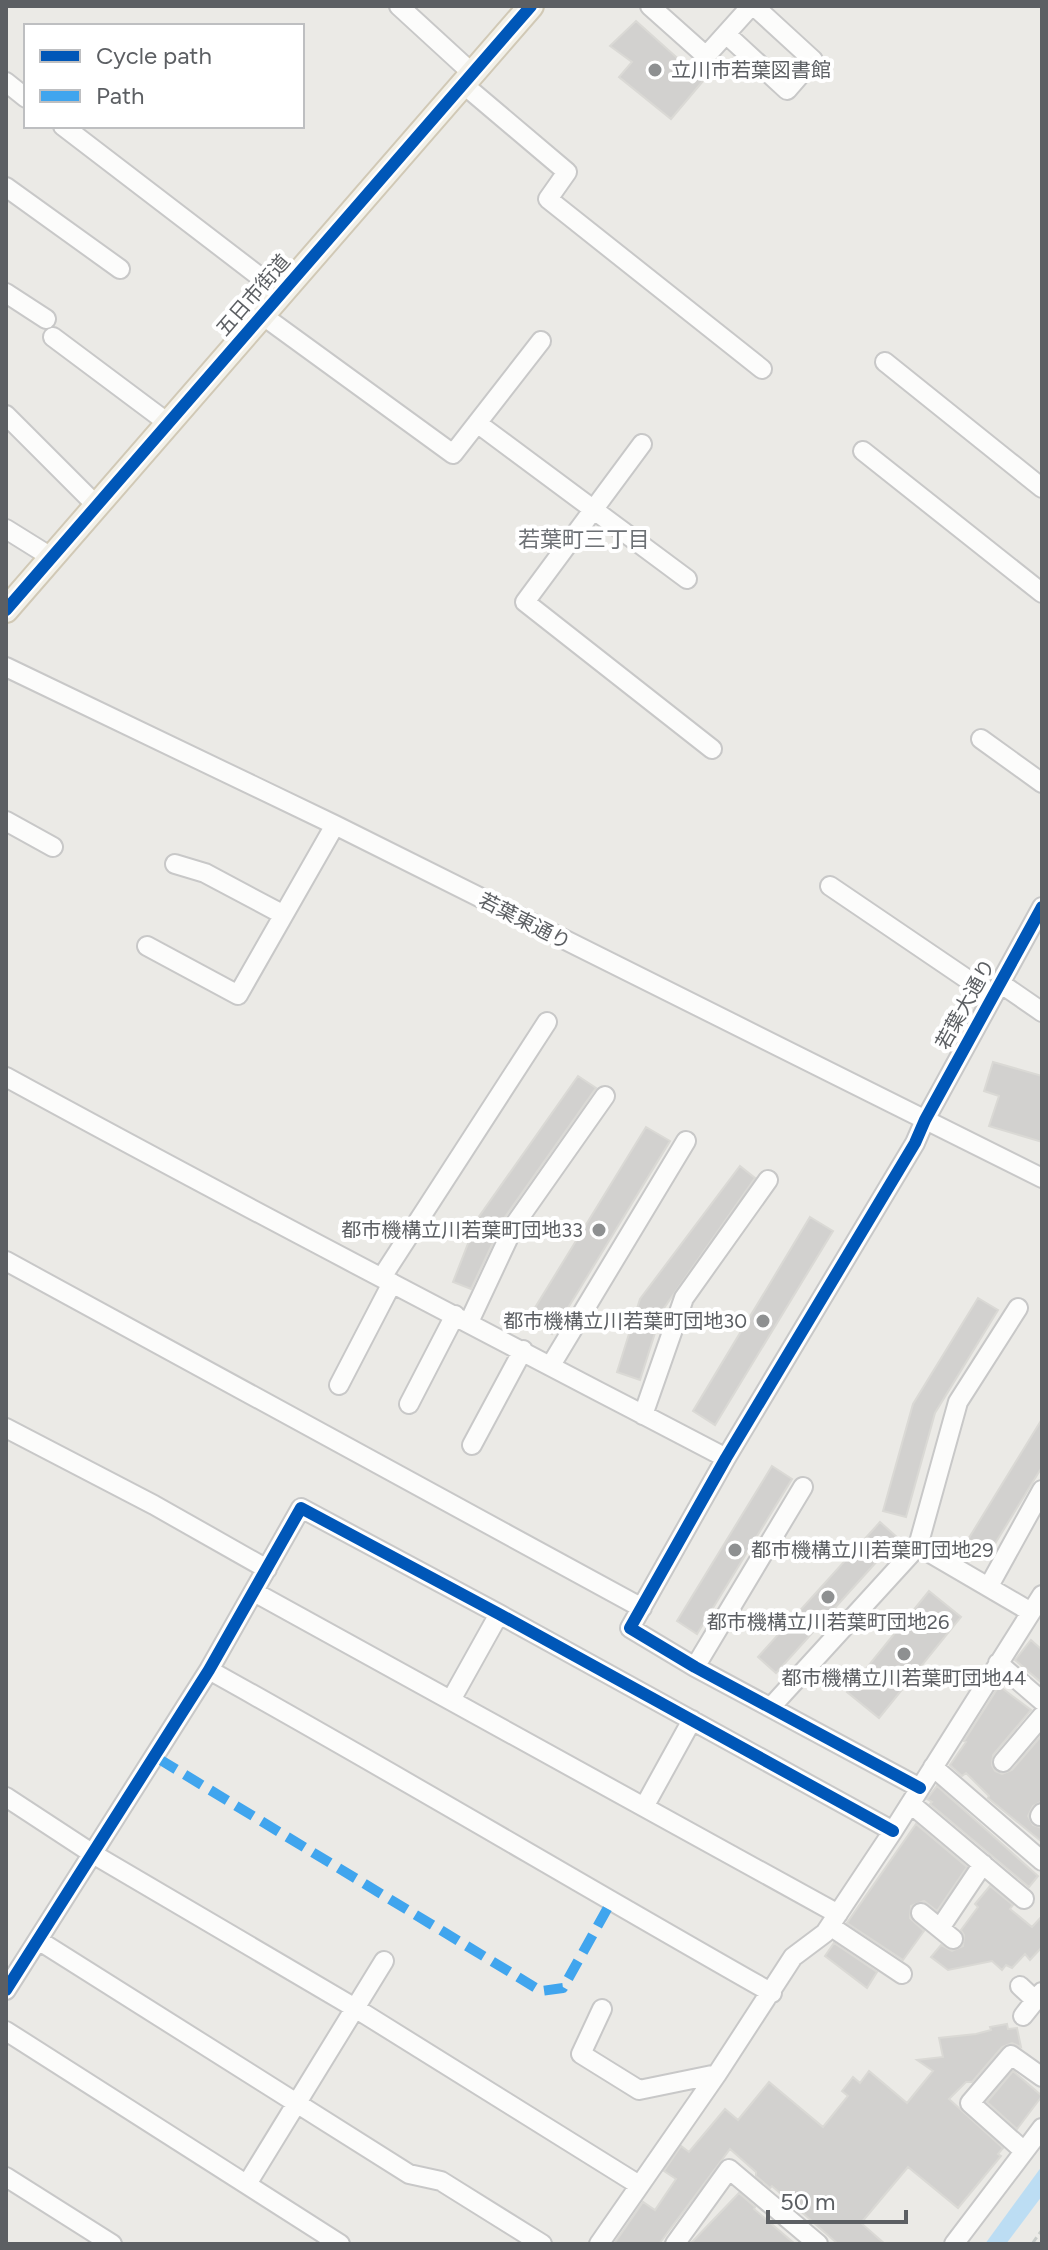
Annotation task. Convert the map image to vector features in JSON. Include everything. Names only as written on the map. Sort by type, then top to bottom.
[{"type":"main road","name":"五日市街道","points":[[6,610],[531,6]]},
{"type":"street","points":[[399,6],[468,79],[567,172],[548,199],[762,369]]},
{"type":"street","points":[[650,6],[706,56],[726,34],[752,6],[813,60],[787,90],[726,34]]},
{"type":"street","points":[[6,82],[24,96]]},
{"type":"street","points":[[66,128],[281,293]]},
{"type":"street","points":[[6,187],[120,269]]},
{"type":"street","points":[[6,293],[46,319]]},
{"type":"street","points":[[262,315],[453,454],[541,341]]},
{"type":"street","points":[[53,337],[168,423]]},
{"type":"street","points":[[885,362],[1042,488]]},
{"type":"street","points":[[6,415],[96,505]]},
{"type":"street","points":[[477,423],[687,579]]},
{"type":"street","points":[[642,444],[525,602],[712,749]]},
{"type":"street","points":[[863,451],[1042,593]]},
{"type":"street","points":[[6,529],[51,557]]},
{"type":"street","name":"若葉東通り","points":[[6,667],[335,825],[1042,1178]]},
{"type":"street","points":[[981,739],[1042,783]]},
{"type":"street","points":[[6,821],[53,847]]},
{"type":"street","points":[[147,946],[238,995],[335,825]]},
{"type":"street","points":[[175,864],[205,873],[282,914]]},
{"type":"street","points":[[830,886],[996,989],[1042,1012]]},
{"type":"street","name":"若葉大通り","points":[[642,1608],[726,1458],[915,1143],[1042,907]]},
{"type":"street","points":[[339,1385],[387,1280],[547,1022]]},
{"type":"street","points":[[6,1077],[360,1268],[462,1318],[726,1458]]},
{"type":"street","points":[[409,1404],[515,1224],[605,1096]]},
{"type":"street","points":[[551,1365],[686,1141]]},
{"type":"street","points":[[643,1415],[684,1298],[768,1180]]},
{"type":"street","points":[[6,1261],[642,1608],[630,1628],[771,1707],[916,1796],[983,1864],[1024,1899]]},
{"type":"street","points":[[771,1707],[918,1546],[958,1402],[1018,1308]]},
{"type":"street","points":[[472,1445],[523,1350]]},
{"type":"street","points":[[6,1428],[154,1505],[267,1569]]},
{"type":"street","points":[[695,1667],[803,1487]]},
{"type":"street","points":[[989,1586],[1042,1490]]},
{"type":"street","points":[[6,1990],[209,1670],[301,1508],[893,1831]]},
{"type":"street","points":[[918,1546],[1031,1612]]},
{"type":"street","points":[[254,1592],[644,1807],[834,1920],[902,1974]]},
{"type":"street","points":[[599,2244],[772,1993],[793,1957],[825,1933],[834,1920],[1042,1595]]},
{"type":"street","points":[[451,1700],[499,1614]]},
{"type":"street","points":[[998,1663],[1042,1701]]},
{"type":"street","points":[[209,1670],[772,1993]]},
{"type":"street","points":[[1003,1762],[1042,1716]]},
{"type":"street","points":[[644,1807],[692,1720]]},
{"type":"street","points":[[933,1767],[1042,1861]]},
{"type":"street","points":[[6,1797],[93,1854],[355,2008],[639,2185]]},
{"type":"street","points":[[921,1913],[946,1934],[983,1864]]},
{"type":"street","points":[[38,1940],[409,2174],[441,2181],[542,2244]]},
{"type":"street","points":[[247,2184],[384,1961]]},
{"type":"street","points":[[1020,1986],[1039,1996],[1023,2016]]},
{"type":"street","points":[[602,2009],[581,2054],[639,2090],[717,2074]]},
{"type":"street","points":[[6,2031],[340,2244]]},
{"type":"street","points":[[1024,2151],[970,2103],[1011,2055],[1042,2077]]},
{"type":"street","points":[[954,2244],[1042,2128]]},
{"type":"street","points":[[677,2243],[729,2169],[818,2244]]},
{"type":"street","points":[[6,2177],[112,2244]]},
{"type":"path","points":[[1032,2244],[1042,2230]]},
{"type":"water","points":[[1042,2166],[1042,2196],[1006,2244],[985,2244]]},
{"type":"building","points":[[636,21],[703,81],[671,119],[619,77],[632,62],[610,46]]},
{"type":"building","points":[[993,1062],[1042,1076],[1042,1142],[989,1126],[999,1096],[984,1091]]},
{"type":"building","points":[[578,1076],[596,1088],[505,1217],[471,1289],[453,1282],[478,1218]]},
{"type":"building","name":"都市機構立川若葉町団地33","points":[[646,1127],[670,1141],[552,1334],[528,1319]]},
{"type":"building","points":[[740,1166],[755,1178],[662,1311],[640,1380],[617,1372],[640,1299]]},
{"type":"building","name":"都市機構立川若葉町団地30","points":[[810,1217],[833,1231],[715,1425],[693,1411]]},
{"type":"building","points":[[978,1298],[998,1310],[935,1413],[906,1517],[883,1511],[913,1404]]},
{"type":"building","points":[[1042,1419],[1042,1467],[985,1560],[964,1546]]},
{"type":"building","name":"都市機構立川若葉町団地29","points":[[772,1466],[792,1479],[697,1634],[677,1621]]},
{"type":"building","name":"都市機構立川若葉町団地26","points":[[880,1522],[898,1538],[776,1673],[758,1657]]},
{"type":"building","name":"都市機構立川若葉町団地44","points":[[929,1591],[961,1617],[879,1718],[847,1692]]},
{"type":"building","points":[[1031,1640],[1042,1650],[1042,1683],[1015,1660]]},
{"type":"building","points":[[999,1686],[1031,1710],[993,1755],[995,1771],[1002,1774],[1012,1770],[1042,1735],[1042,1801],[1033,1806],[1028,1816],[1033,1825],[1042,1828],[1042,1842],[988,1798],[966,1773],[962,1776],[950,1765]]},
{"type":"building","points":[[937,1786],[1038,1876],[1029,1887],[930,1804],[932,1802],[927,1799]]},
{"type":"building","points":[[916,1824],[967,1867],[937,1911],[924,1901],[911,1906],[910,1918],[924,1931],[903,1960],[847,1923]]},
{"type":"building","points":[[990,1886],[1013,1905],[1010,1909],[1032,1927],[1042,1916],[1042,1947],[1030,1960],[1025,1954],[1012,1968],[1006,1965],[1002,1970],[992,1961],[948,1970],[931,1957],[941,1945],[952,1951],[963,1946],[961,1930],[978,1907],[975,1904]]},
{"type":"building","points":[[834,1943],[877,1972],[867,1988],[825,1956]]},
{"type":"building","points":[[1007,2024],[1008,2029],[1017,2028],[1021,2047],[1012,2043],[1002,2047],[972,2082],[966,2082],[949,2099],[1003,2148],[998,2154],[1001,2156],[958,2208],[908,2167],[861,2223],[885,2244],[838,2244],[772,2186],[770,2188],[756,2176],[756,2172],[730,2149],[659,2244],[614,2244],[643,2202],[655,2210],[676,2179],[664,2171],[681,2146],[689,2152],[725,2109],[738,2120],[769,2082],[823,2127],[848,2096],[842,2091],[853,2077],[860,2083],[869,2071],[907,2103],[933,2071],[917,2060],[943,2057],[939,2038],[976,2034]]},
{"type":"building","points":[[1013,2071],[1042,2096],[1017,2129],[987,2102]]},
{"type":"building","points":[[739,2193],[754,2209],[795,2244],[690,2244]]},
{"type":"marked path","points":[[159,1759],[541,1991],[563,1988],[611,1902]]},
{"type":"cycle path","points":[[6,610],[531,6]]},
{"type":"cycle path","points":[[920,1788],[695,1667],[630,1628],[726,1458],[915,1143],[1042,907]]},
{"type":"cycle path","points":[[6,1990],[209,1670],[301,1508],[893,1831]]},
{"type":"place","name":"立川市若葉図書館","points":[[655,70]]},
{"type":"place","name":"都市機構立川若葉町団地33","points":[[599,1230]]},
{"type":"place","name":"都市機構立川若葉町団地30","points":[[763,1321]]},
{"type":"place","name":"都市機構立川若葉町団地29","points":[[735,1550]]},
{"type":"place","name":"都市機構立川若葉町団地26","points":[[828,1597]]},
{"type":"place","name":"都市機構立川若葉町団地44","points":[[904,1654]]},
{"type":"district","name":"若葉町三丁目","points":[[584,539]]}]
